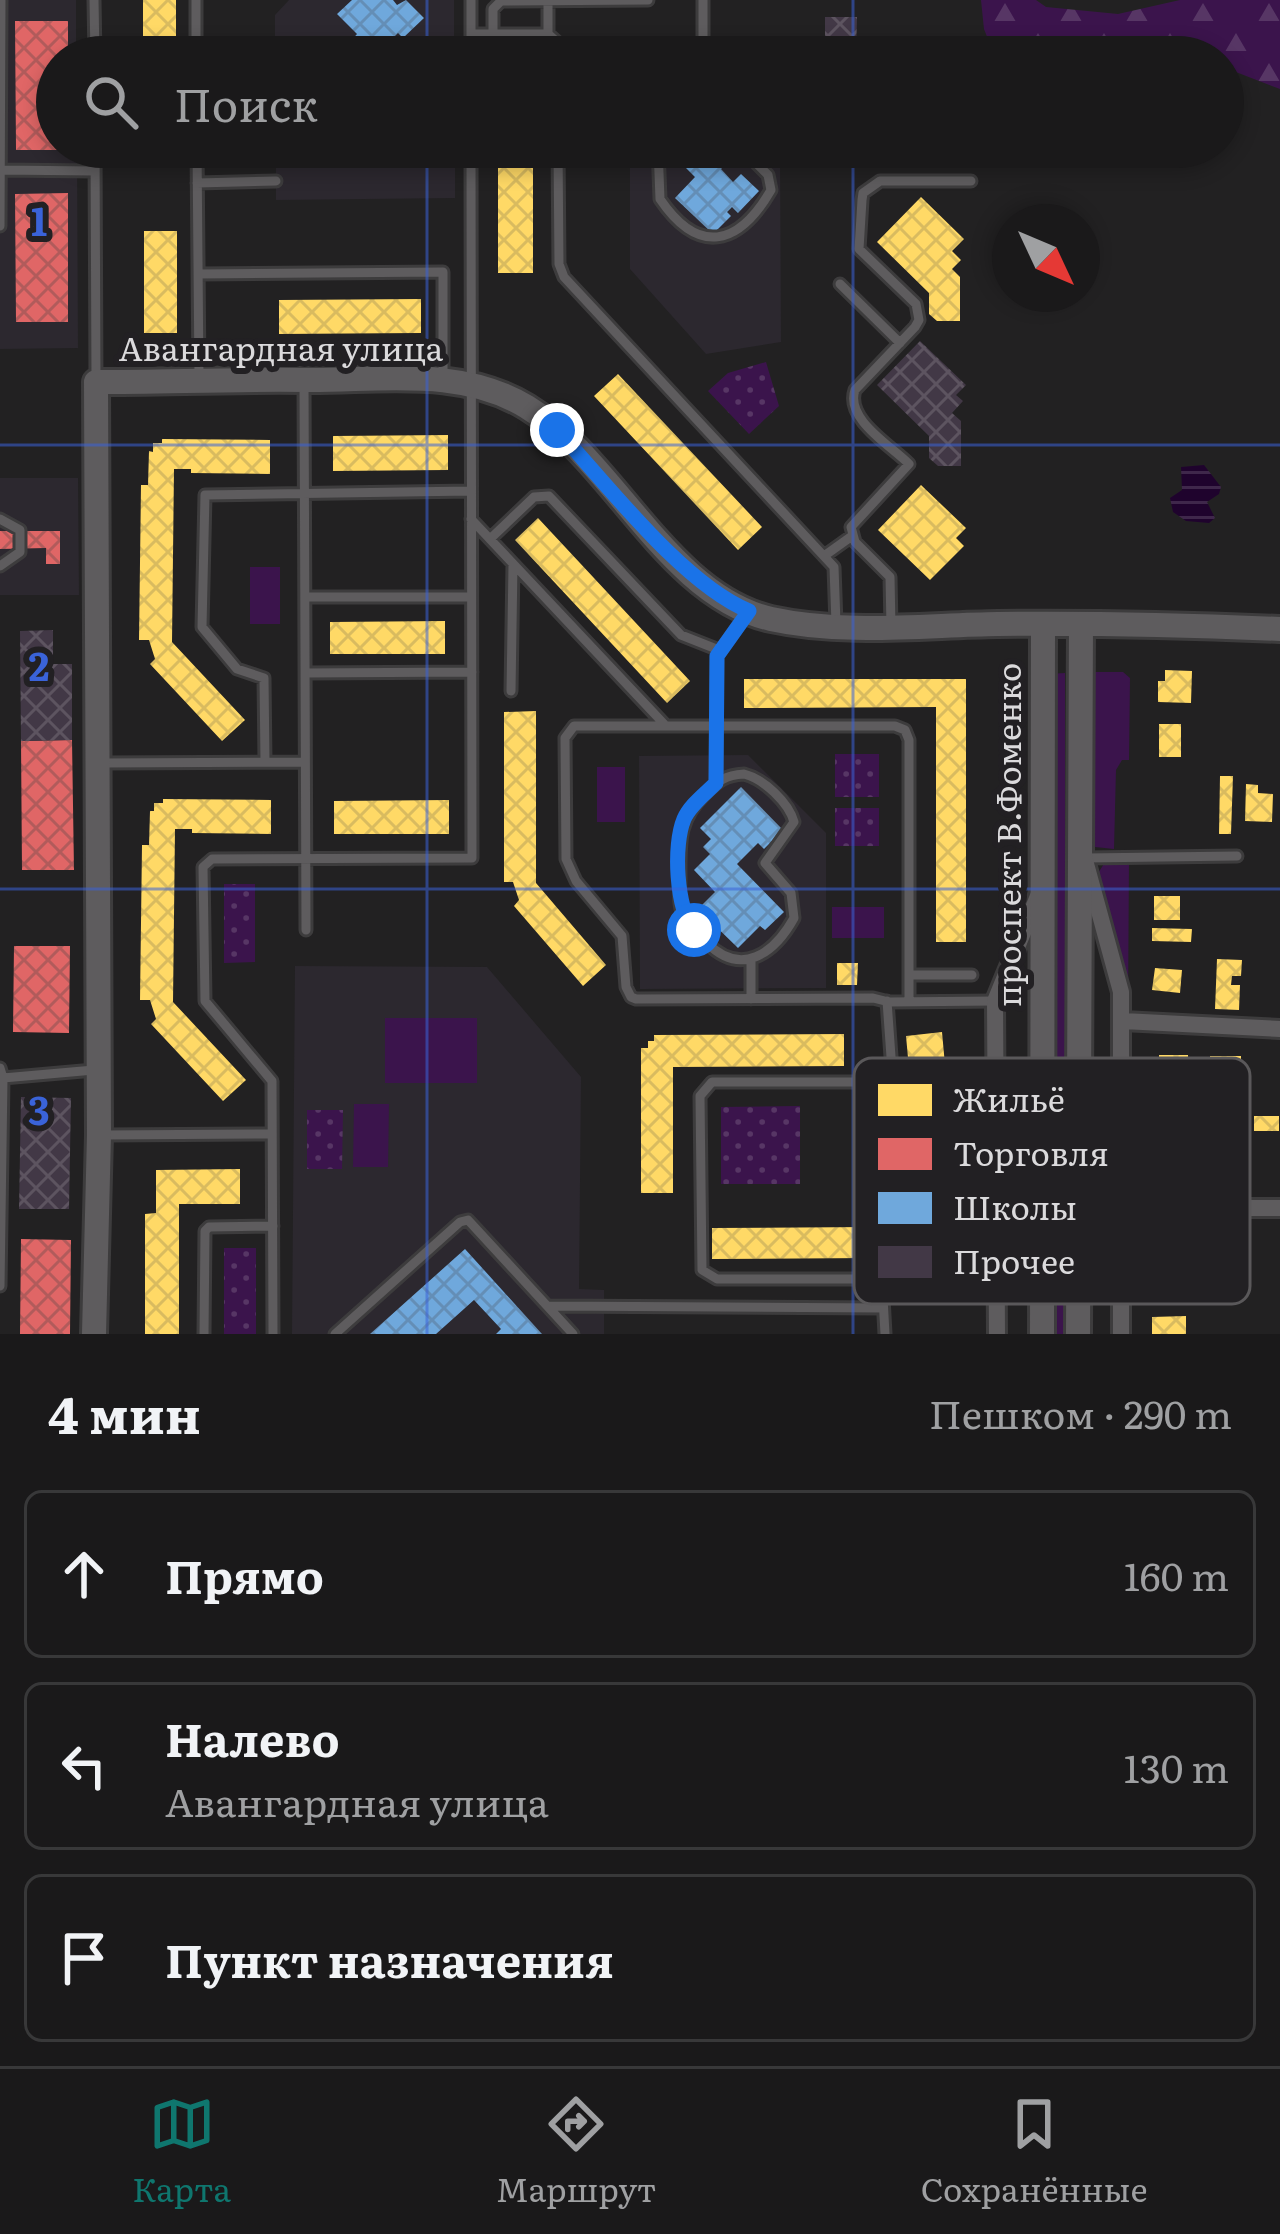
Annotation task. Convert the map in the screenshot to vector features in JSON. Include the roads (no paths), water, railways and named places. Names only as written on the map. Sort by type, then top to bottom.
[{"type":"street","name":"Авангардная улица","points":[[94,1334],[99,1136],[96,382],[443,380],[471,384],[527,407],[557,430],[696,577],[734,605],[771,619],[891,627],[1043,624],[1280,629]]},
{"type":"street","name":"проспект В.Фоменко","points":[[1043,624],[1043,1058]]},
{"type":"street","name":"проспект В.Фоменко","points":[[1079,1058],[1081,625]]},
{"type":"street","points":[[1080,852],[1121,992],[1123,1058]]},
{"type":"street","points":[[995,1058],[995,1001],[1043,884]]},
{"type":"street","points":[[1123,1022],[1280,1028]]},
{"type":"street","points":[[996,1304],[997,1334]]},
{"type":"street","name":"проспект В.Фоменко","points":[[1042,1304],[1042,1334]]},
{"type":"street","name":"проспект В.Фоменко","points":[[1078,1304],[1078,1334]]},
{"type":"street","points":[[1121,1304],[1121,1334]]},
{"type":"lane","points":[[0,226],[1,0]]},
{"type":"lane","points":[[94,0],[94,36]]},
{"type":"lane","points":[[196,0],[196,36]]},
{"type":"lane","points":[[471,0],[471,34],[550,36]]},
{"type":"lane","points":[[493,34],[498,3],[648,0]]},
{"type":"lane","points":[[703,0],[703,36]]},
{"type":"lane","points":[[548,1],[548,34]]},
{"type":"lane","points":[[197,168],[199,382]]},
{"type":"lane","points":[[273,1334],[270,1076],[205,1000],[203,872],[212,859],[472,857],[471,168]]},
{"type":"lane","points":[[558,168],[559,264],[564,277],[824,556],[837,575],[836,624]]},
{"type":"lane","points":[[658,168],[663,203],[704,238],[735,232],[771,190],[761,168]]},
{"type":"lane","points":[[0,170],[95,171],[96,382]]},
{"type":"lane","points":[[197,183],[276,181]]},
{"type":"lane","points":[[824,556],[851,536],[854,522],[910,464],[852,405],[855,390],[915,327],[919,312],[860,249],[863,193],[880,182],[971,181]]},
{"type":"lane","points":[[198,274],[442,272],[443,380]]},
{"type":"lane","points":[[840,284],[900,343]]},
{"type":"lane","points":[[304,380],[306,930]]},
{"type":"lane","points":[[266,762],[264,679],[237,669],[202,627],[202,501],[209,492],[471,491]]},
{"type":"lane","points":[[490,539],[534,497],[549,496],[681,635],[719,650]]},
{"type":"lane","points":[[0,519],[20,530],[20,552],[0,566]]},
{"type":"lane","points":[[471,519],[665,726]]},
{"type":"lane","points":[[851,536],[890,577],[891,627]]},
{"type":"lane","points":[[511,691],[514,564]]},
{"type":"lane","points":[[305,597],[471,597]]},
{"type":"lane","points":[[716,783],[719,650],[749,611]]},
{"type":"lane","points":[[305,673],[472,672]]},
{"type":"lane","points":[[909,1002],[909,740],[905,730],[895,726],[568,730],[567,865],[622,936],[631,997],[909,1002],[995,1001]]},
{"type":"lane","points":[[99,763],[305,762]]},
{"type":"lane","points":[[751,961],[718,953],[689,925],[680,909],[682,824],[689,809],[729,775],[756,777],[794,819],[791,832],[765,863],[791,893],[794,918],[751,961],[751,999]]},
{"type":"lane","points":[[1080,852],[1237,856]]},
{"type":"lane","points":[[909,975],[973,975]]},
{"type":"lane","points":[[886,1001],[890,1058]]},
{"type":"lane","points":[[0,1286],[2,1073],[99,1069]]},
{"type":"lane","points":[[854,1082],[712,1082],[700,1096],[700,1260],[706,1274],[717,1279],[854,1279]]},
{"type":"lane","points":[[99,1136],[272,1134]]},
{"type":"lane","points":[[335,1334],[464,1221],[476,1226],[573,1334]]},
{"type":"lane","points":[[204,1334],[205,1232],[209,1226],[272,1226]]},
{"type":"lane","points":[[883,1304],[885,1334]]},
{"type":"lane","points":[[548,1306],[883,1307]]}]
